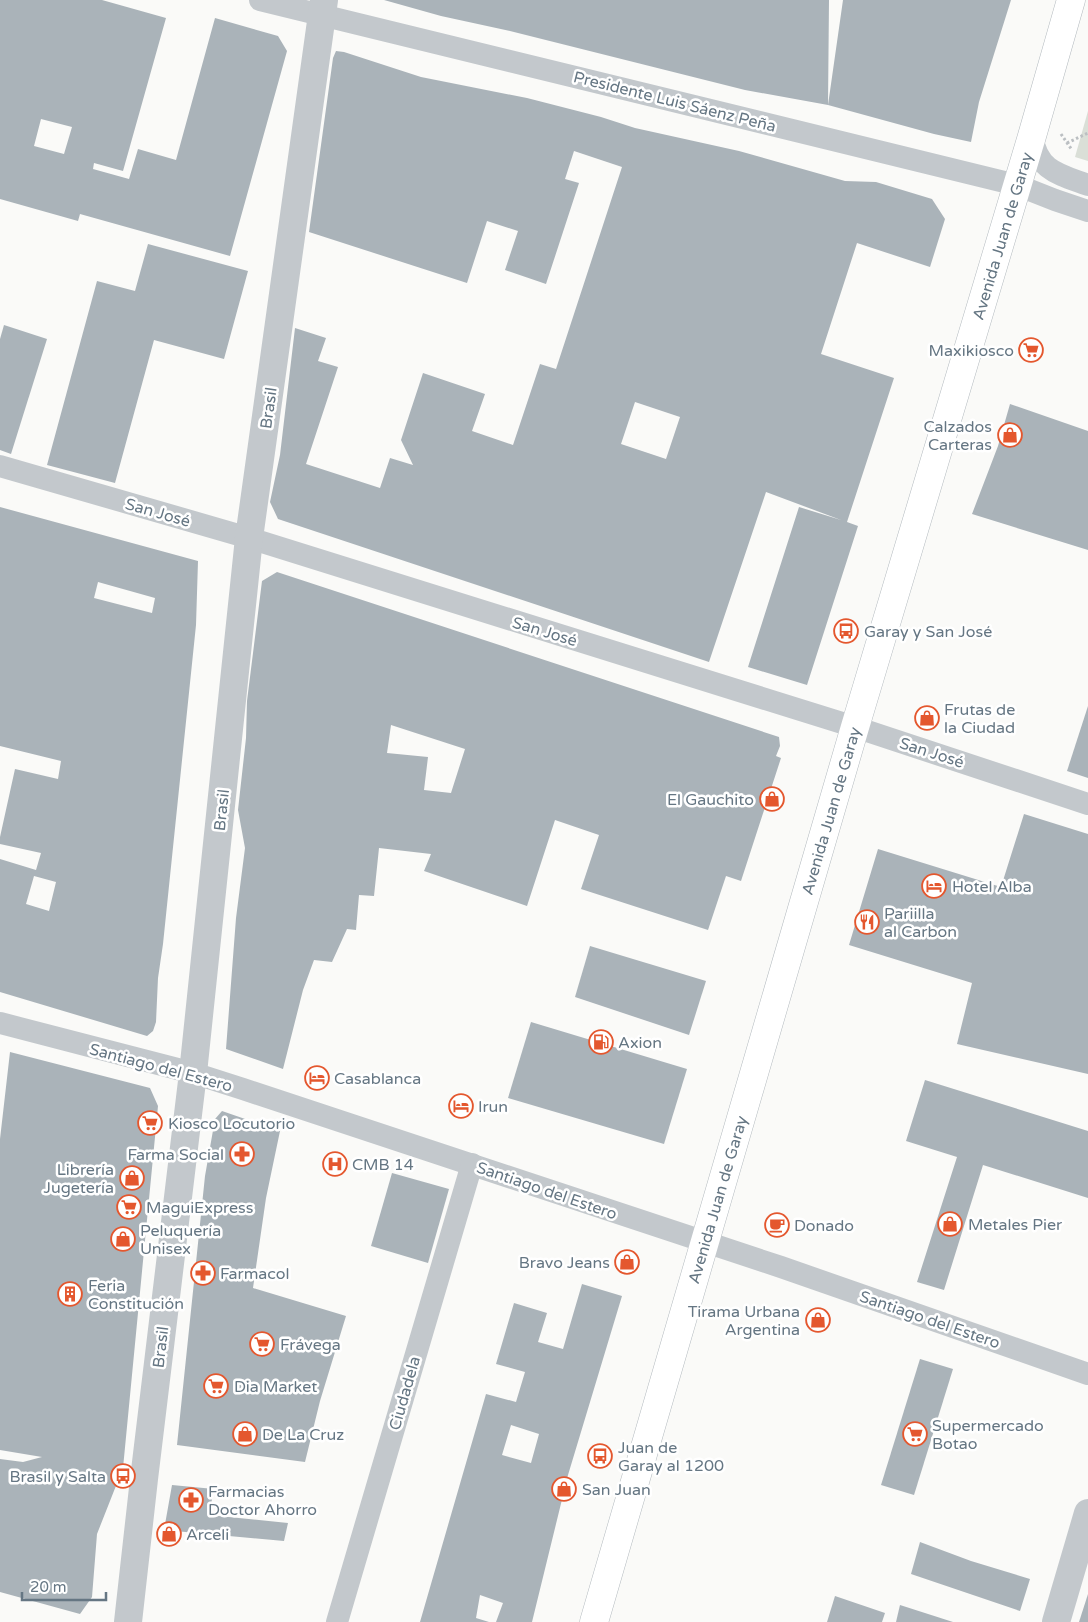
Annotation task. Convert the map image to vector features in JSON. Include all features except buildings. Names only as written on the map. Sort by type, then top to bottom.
[{"type":"main road","name":"Avenida Juan de Garay","points":[[594,1622],[855,727],[1071,0]]},
{"type":"street","name":"Presidente Luis Sáenz Peña","points":[[260,0],[323,8],[1017,185],[1088,211]]},
{"type":"street","name":"Brasil","points":[[128,1622],[194,1074],[250,538],[323,8]]},
{"type":"street","points":[[1032,136],[1034,148],[1042,165],[1088,185]]},
{"type":"street","name":"San José","points":[[0,466],[250,538],[855,727],[1088,804]]},
{"type":"street","name":"Santiago del Estero","points":[[0,1024],[194,1074],[781,1267],[1088,1374]]},
{"type":"street","name":"Ciudadela","points":[[337,1622],[472,1164]]},
{"type":"street","points":[[1056,1622],[1088,1514]]},
{"type":"path","points":[[1067,143],[1088,133]]},
{"type":"shaded area","points":[[1088,111],[1088,161],[1075,157]]},
{"type":"place","name":"Maxikiosco","points":[[1031,350]]},
{"type":"place","name":"Calzados Carteras","points":[[1010,435]]},
{"type":"place","name":"Garay y San José","points":[[846,631]]},
{"type":"place","name":"Frutas de la Ciudad","points":[[927,718]]},
{"type":"place","name":"El Gauchito","points":[[772,799]]},
{"type":"place","name":"Hotel Alba","points":[[934,886]]},
{"type":"place","name":"Pariilla al Carbon","points":[[867,922]]},
{"type":"place","name":"Axion","points":[[601,1042]]},
{"type":"place","name":"Casablanca","points":[[317,1078]]},
{"type":"place","name":"Irun","points":[[461,1106]]},
{"type":"place","name":"Kiosco Locutorio","points":[[150,1123]]},
{"type":"place","name":"Farma Social","points":[[242,1154]]},
{"type":"place","name":"CMB 14","points":[[335,1164]]},
{"type":"place","name":"Librería Jugetería","points":[[132,1178]]},
{"type":"place","name":"MaguiExpress","points":[[129,1207]]},
{"type":"place","name":"Metales Pier","points":[[950,1224]]},
{"type":"place","name":"Donado","points":[[777,1225]]},
{"type":"place","name":"Peluquería Unisex","points":[[123,1239]]},
{"type":"place","name":"Bravo Jeans","points":[[627,1262]]},
{"type":"place","name":"Farmacol","points":[[203,1273]]},
{"type":"place","name":"Feria Constitución","points":[[70,1294]]},
{"type":"place","name":"Tirama Urbana Argentina","points":[[818,1320]]},
{"type":"place","name":"Frávega","points":[[262,1344]]},
{"type":"place","name":"Dia Market","points":[[216,1386]]},
{"type":"place","name":"De La Cruz","points":[[245,1434]]},
{"type":"place","name":"Supermercado Botao","points":[[915,1434]]},
{"type":"place","name":"Juan de Garay al 1200","points":[[600,1456]]},
{"type":"place","name":"Brasil y Salta","points":[[123,1476]]},
{"type":"place","name":"San Juan","points":[[564,1489]]},
{"type":"place","name":"Farmacias Doctor Ahorro","points":[[191,1500]]},
{"type":"place","name":"Arceli","points":[[169,1534]]}]
